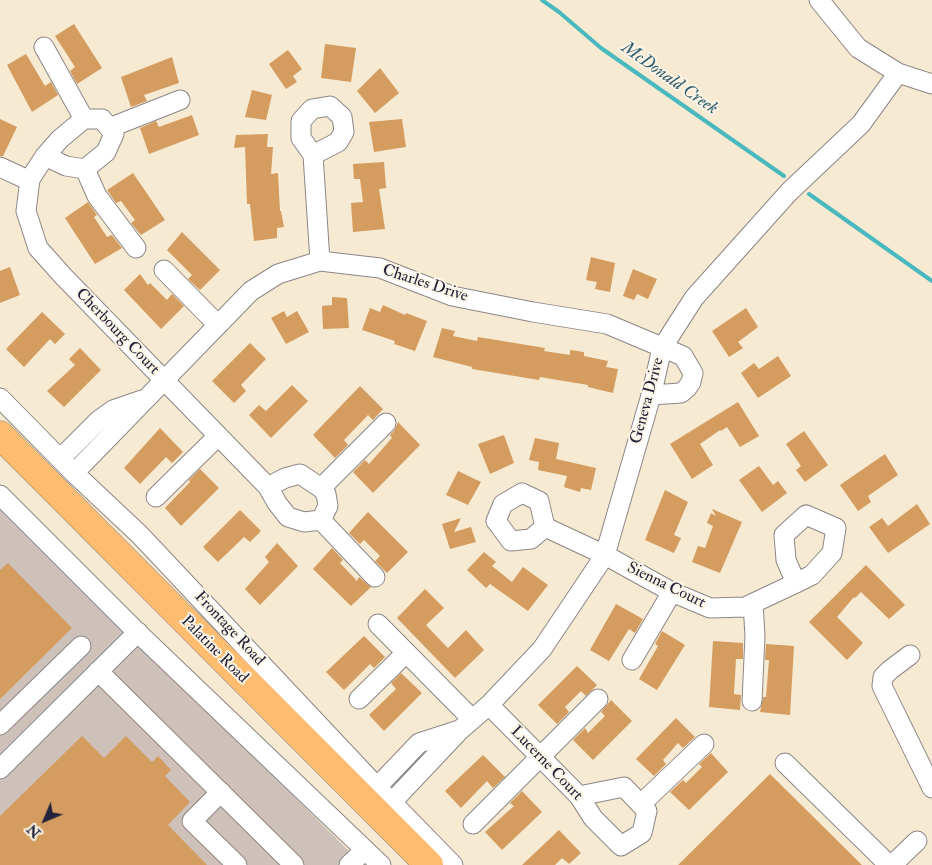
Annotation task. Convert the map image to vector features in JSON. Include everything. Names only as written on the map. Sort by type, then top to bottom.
[{"type":"highway","name":"Palatine Road","points":[[0,435],[429,865]]},
{"type":"highway","name":"Palatine Road","points":[[0,459],[405,865]]},
{"type":"street","points":[[819,0],[858,48],[898,73],[932,84]]},
{"type":"street","points":[[44,47],[84,119],[102,119],[114,134],[106,152],[84,170]]},
{"type":"street","name":"Geneva Drive","points":[[392,802],[542,649],[605,555],[651,395],[662,348],[694,298],[789,192],[861,124],[898,73]]},
{"type":"street","points":[[109,128],[180,100]]},
{"type":"street","points":[[314,155],[338,142],[344,132],[342,117],[330,106],[312,109],[301,121],[302,138],[314,155],[320,261]]},
{"type":"street","name":"Cherbourg Court","points":[[84,119],[60,139],[45,156],[30,181],[26,211],[38,248],[268,487],[276,503],[288,517],[312,521],[375,577]]},
{"type":"street","points":[[45,156],[66,166],[84,170]]},
{"type":"street","points":[[0,167],[30,181]]},
{"type":"street","points":[[84,170],[97,196],[136,248]]},
{"type":"street","name":"Charles Drive","points":[[74,473],[251,291],[278,274],[320,261],[380,268],[452,296],[607,324],[683,356],[693,373],[691,382],[680,393],[651,395]]},
{"type":"street","points":[[164,270],[218,325]]},
{"type":"street","name":"Frontage Road","points":[[0,398],[146,542],[453,865]]},
{"type":"street","name":"Charles Drive","points":[[60,459],[98,421],[113,410],[144,400]]},
{"type":"street","points":[[321,488],[386,423]]},
{"type":"street","points":[[156,496],[218,436]]},
{"type":"street","points":[[268,487],[285,478],[300,474],[321,488],[326,494],[328,506],[312,521]]},
{"type":"street","points":[[2,502],[381,865]]},
{"type":"street","name":"Sienna Court","points":[[545,527],[605,555],[672,592],[710,608],[745,607],[753,604],[796,583],[812,575],[832,553],[836,528],[806,515],[784,535],[786,560],[796,583]]},
{"type":"street","points":[[632,660],[672,592]]},
{"type":"street","points":[[752,701],[755,636],[753,604]]},
{"type":"street","points":[[378,624],[406,653],[466,725]]},
{"type":"street","points":[[0,769],[138,632]]},
{"type":"street","points":[[0,725],[81,646]]},
{"type":"street","points":[[359,699],[406,653]]},
{"type":"street","points":[[910,655],[883,677],[882,686],[932,788]]},
{"type":"street","points":[[98,671],[294,865]]},
{"type":"street","points":[[473,824],[598,699]]},
{"type":"street","name":"Lucerne Court","points":[[489,705],[579,796],[593,818],[621,846],[642,834],[647,811],[641,804]]},
{"type":"street","name":"Geneva Drive","points":[[377,786],[419,743],[466,725]]},
{"type":"street","points":[[579,796],[624,787],[641,804],[704,744]]},
{"type":"street","points":[[785,763],[890,865],[917,841]]},
{"type":"street","points":[[221,792],[192,821],[237,865]]},
{"type":"street","points":[[350,865],[365,850]]},
{"type":"shaded area","points":[[0,502],[122,625],[363,865],[0,865]]},
{"type":"building","points":[[74,24],[102,68],[77,84],[70,71],[75,67],[55,36]]},
{"type":"building","points":[[325,44],[356,48],[351,82],[321,78]]},
{"type":"building","points":[[288,50],[302,69],[293,76],[297,82],[286,89],[269,64]]},
{"type":"building","points":[[26,54],[45,86],[51,82],[58,95],[32,112],[7,65]]},
{"type":"building","points":[[172,57],[179,83],[144,95],[147,101],[131,107],[121,77]]},
{"type":"building","points":[[380,68],[399,93],[375,113],[357,91]]},
{"type":"building","points":[[252,90],[272,95],[266,120],[245,117]]},
{"type":"building","points":[[192,115],[199,135],[149,154],[140,128],[156,121],[159,127]]},
{"type":"building","points":[[0,119],[17,127],[3,156],[0,156]]},
{"type":"building","points":[[402,119],[406,147],[374,152],[369,122]]},
{"type":"building","points":[[268,134],[267,147],[273,147],[271,174],[278,173],[280,211],[284,227],[277,228],[277,238],[254,241],[250,204],[247,204],[245,147],[234,148],[236,135]]},
{"type":"building","points":[[384,162],[386,188],[379,189],[385,229],[353,232],[351,203],[363,202],[360,179],[354,179],[353,164]]},
{"type":"building","points":[[133,173],[165,220],[141,235],[131,223],[135,220],[121,201],[116,203],[107,190]]},
{"type":"building","points":[[88,202],[97,215],[94,217],[107,237],[112,235],[122,248],[95,264],[65,218]]},
{"type":"building","points":[[182,232],[220,270],[200,290],[188,279],[192,275],[167,250]]},
{"type":"building","points":[[591,257],[615,263],[610,292],[595,289],[597,282],[586,280]]},
{"type":"building","points":[[10,267],[20,295],[0,303],[0,271]]},
{"type":"building","points":[[633,269],[657,279],[648,299],[637,294],[634,300],[623,296]]},
{"type":"building","points":[[140,274],[148,285],[150,283],[167,300],[172,294],[184,306],[161,329],[124,290]]},
{"type":"building","points":[[332,297],[347,298],[349,328],[323,329],[322,306],[332,305]]},
{"type":"building","points":[[383,305],[405,315],[406,313],[427,321],[415,351],[394,344],[395,341],[362,330],[370,308],[380,312]]},
{"type":"building","points":[[746,308],[758,327],[738,342],[743,348],[729,357],[712,331]]},
{"type":"building","points":[[284,311],[287,317],[297,311],[309,332],[286,344],[271,318]]},
{"type":"building","points":[[42,312],[65,334],[55,344],[50,339],[24,367],[6,349]]},
{"type":"building","points":[[442,328],[455,331],[453,336],[477,341],[478,337],[545,348],[544,351],[570,355],[570,350],[584,352],[584,356],[608,361],[606,367],[618,369],[613,393],[588,387],[588,385],[540,377],[539,380],[472,369],[472,367],[433,357]]},
{"type":"building","points":[[250,343],[266,359],[241,385],[246,391],[234,403],[212,381]]},
{"type":"building","points":[[80,348],[101,370],[64,407],[47,391],[75,365],[69,359]]},
{"type":"building","points":[[778,356],[791,376],[758,398],[741,373],[754,363],[759,369]]},
{"type":"building","points":[[292,385],[308,401],[271,438],[249,415],[259,405],[266,411]]},
{"type":"building","points":[[360,386],[383,409],[373,420],[368,415],[344,440],[348,445],[335,458],[313,435]]},
{"type":"building","points":[[738,402],[759,436],[740,447],[727,427],[720,430],[700,444],[713,465],[692,479],[670,444]]},
{"type":"building","points":[[398,422],[420,445],[373,493],[353,472],[365,460],[369,464],[392,438],[390,435]]},
{"type":"building","points":[[160,428],[183,452],[172,463],[166,457],[140,484],[124,468]]},
{"type":"building","points":[[804,431],[828,465],[805,482],[796,470],[801,466],[786,444]]},
{"type":"building","points":[[504,435],[514,463],[490,474],[478,444]]},
{"type":"building","points":[[535,438],[559,443],[556,459],[596,468],[591,490],[581,488],[580,492],[564,487],[567,476],[538,470],[539,462],[529,460]]},
{"type":"building","points":[[885,454],[898,475],[868,496],[871,502],[858,511],[840,485]]},
{"type":"building","points":[[759,466],[773,485],[778,481],[787,493],[762,512],[739,480]]},
{"type":"building","points":[[200,469],[219,488],[181,526],[165,508]]},
{"type":"building","points":[[458,471],[481,482],[468,505],[446,495]]},
{"type":"building","points":[[665,490],[688,502],[674,535],[681,538],[674,553],[645,540]]},
{"type":"building","points":[[917,504],[930,524],[888,553],[869,527],[882,518],[888,526]]},
{"type":"building","points":[[712,509],[742,522],[720,573],[692,562],[698,546],[705,548],[713,526],[707,523],[711,513],[716,516]]},
{"type":"building","points":[[240,510],[261,531],[250,542],[244,537],[218,562],[203,547]]},
{"type":"building","points":[[368,512],[408,552],[387,573],[375,561],[380,556],[364,540],[360,544],[349,533]]},
{"type":"building","points":[[461,518],[454,532],[471,527],[476,542],[450,549],[442,524]]},
{"type":"building","points":[[277,543],[298,566],[260,605],[245,589],[269,562],[265,557]]},
{"type":"building","points":[[332,548],[343,560],[340,563],[357,581],[359,577],[371,587],[351,606],[313,569]]},
{"type":"building","points":[[484,552],[496,562],[492,566],[512,582],[523,567],[548,585],[528,611],[490,584],[486,588],[467,570]]},
{"type":"building","points":[[8,563],[72,628],[0,699],[0,570]]},
{"type":"building","points":[[866,565],[905,605],[889,619],[861,592],[854,597],[837,617],[863,643],[847,660],[809,622]]},
{"type":"building","points":[[425,589],[444,608],[426,625],[443,643],[448,648],[466,630],[484,650],[455,678],[397,618]]},
{"type":"building","points":[[616,604],[643,619],[635,633],[629,629],[609,661],[590,650]]},
{"type":"building","points":[[662,631],[685,645],[657,690],[639,679],[658,646],[655,644]]},
{"type":"building","points":[[364,636],[385,657],[374,668],[370,664],[344,690],[326,672]]},
{"type":"building","points":[[713,641],[743,643],[743,659],[736,659],[734,694],[741,695],[740,710],[709,707]]},
{"type":"building","points":[[766,644],[794,646],[790,715],[760,712],[763,697],[766,697],[769,660],[765,660]]},
{"type":"building","points":[[577,666],[597,685],[586,696],[581,691],[565,707],[569,712],[557,724],[538,705]]},
{"type":"building","points":[[401,673],[422,693],[384,731],[369,715],[396,689],[391,683]]},
{"type":"building","points":[[611,700],[632,721],[593,760],[573,740],[585,728],[588,733],[605,716],[601,712]]},
{"type":"building","points":[[676,718],[695,737],[683,748],[678,743],[663,760],[666,764],[654,776],[636,759]]},
{"type":"building","points":[[82,736],[104,758],[126,736],[152,762],[158,756],[171,770],[165,776],[190,802],[168,825],[207,865],[0,865],[0,816]]},
{"type":"building","points":[[711,753],[728,772],[689,810],[670,792],[683,780],[686,783],[702,767],[699,764]]},
{"type":"building","points":[[483,755],[505,777],[493,788],[487,781],[461,808],[445,791]]},
{"type":"building","points":[[770,774],[862,865],[678,865]]},
{"type":"building","points":[[522,791],[542,812],[502,850],[485,832],[514,806],[510,803]]},
{"type":"building","points":[[559,830],[581,853],[569,864],[562,858],[555,865],[522,865]]},
{"type":"waterway","name":"McDonald Creek","points":[[542,0],[601,48],[784,176]]},
{"type":"waterway","name":"McDonald Creek","points":[[809,194],[932,281]]}]
